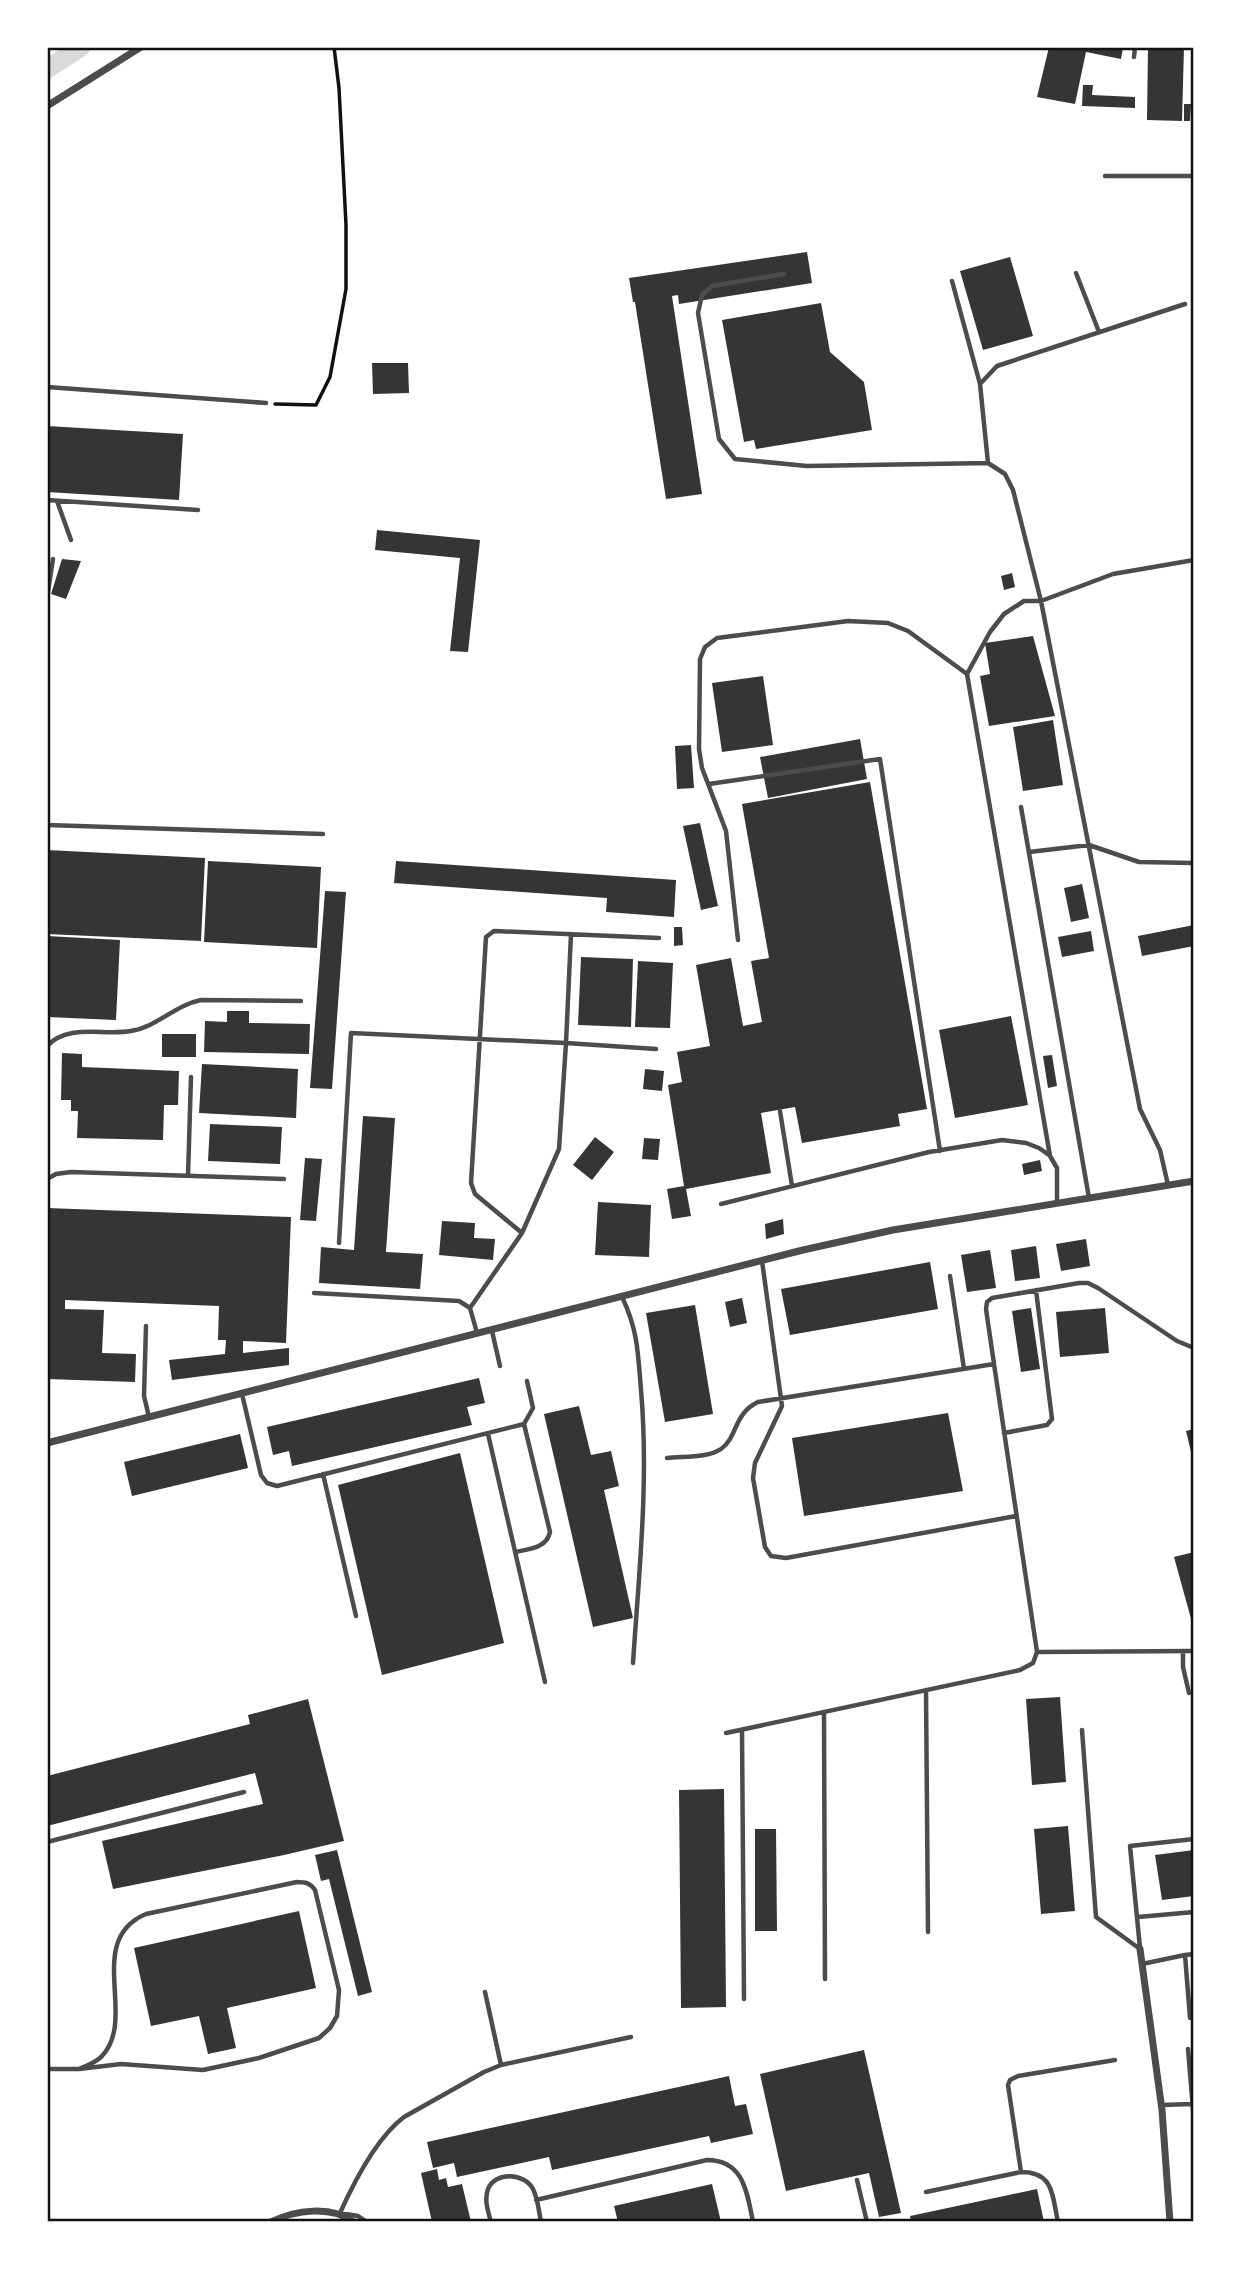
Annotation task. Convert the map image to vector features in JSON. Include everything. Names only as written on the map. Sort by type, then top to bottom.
[{"type":"street","points":[[47,106],[141,47]]},
{"type":"street","points":[[47,1443],[762,1260],[893,1230],[1194,1181]]},
{"type":"street","points":[[1140,1949],[1162,2105],[1170,2222]]},
{"type":"street","points":[[271,2222],[279,2218],[326,2211],[340,2213],[354,2222]]},
{"type":"lane","points":[[1134,57],[1135,47]]},
{"type":"lane","points":[[1105,176],[1194,176]]},
{"type":"lane","points":[[1076,273],[1100,332]]},
{"type":"lane","points":[[784,274],[712,286],[702,295],[698,313],[719,439],[735,459],[807,466],[988,463],[1005,474],[1013,490],[1041,601],[1140,1109],[1160,1150],[1168,1186]]},
{"type":"lane","points":[[952,281],[980,384],[988,463]]},
{"type":"lane","points":[[980,384],[997,366],[1185,304]]},
{"type":"lane","points":[[47,387],[266,403]]},
{"type":"lane","points":[[47,500],[198,510]]},
{"type":"lane","points":[[57,501],[71,540]]},
{"type":"lane","points":[[47,598],[53,559]]},
{"type":"lane","points":[[1057,1202],[1057,1168],[1050,1156],[967,674],[990,632],[1004,614],[1024,601],[1041,601],[1113,574],[1194,560]]},
{"type":"lane","points":[[738,940],[726,831],[702,768],[699,749],[700,659],[705,647],[717,638],[848,621],[888,623],[908,631],[967,674]]},
{"type":"lane","points":[[709,783],[880,759],[940,1151]]},
{"type":"lane","points":[[1021,807],[1089,1198]]},
{"type":"lane","points":[[47,825],[323,834]]},
{"type":"lane","points":[[1028,852],[1089,845],[1139,862],[1194,863]]},
{"type":"lane","points":[[522,1233],[475,1194],[471,1183],[486,937],[494,931],[659,938]]},
{"type":"lane","points":[[470,1308],[522,1233],[559,1149],[571,934]]},
{"type":"lane","points":[[47,1046],[50,1040],[70,1032],[135,1031],[188,1003],[201,1000],[301,1001]]},
{"type":"lane","points":[[339,1243],[351,1033],[656,1049]]},
{"type":"lane","points":[[188,1176],[191,1077]]},
{"type":"lane","points":[[780,1111],[792,1186]]},
{"type":"lane","points":[[721,1204],[940,1151],[1002,1140],[1026,1143],[1040,1148],[1050,1156]]},
{"type":"lane","points":[[47,1179],[57,1174],[72,1172],[284,1179]]},
{"type":"lane","points":[[762,1260],[782,1406],[755,1463],[753,1478],[765,1547],[771,1556],[786,1558],[1016,1516]]},
{"type":"lane","points":[[950,1276],[964,1369]]},
{"type":"lane","points":[[726,1733],[1020,1670],[1033,1663],[1037,1652],[986,1309],[992,1298],[1088,1283],[1177,1341],[1194,1348]]},
{"type":"lane","points":[[1004,1433],[1047,1425],[1052,1419],[1036,1290]]},
{"type":"lane","points":[[314,1293],[459,1301],[470,1308],[477,1334]]},
{"type":"lane","points":[[622,1297],[637,1336],[644,1421],[645,1480],[633,1663]]},
{"type":"lane","points":[[146,1326],[144,1396],[149,1418]]},
{"type":"lane","points":[[492,1331],[500,1366]]},
{"type":"lane","points":[[667,1458],[713,1453],[724,1447],[741,1414],[758,1402],[994,1364]]},
{"type":"lane","points":[[515,1552],[543,1545],[549,1540],[550,1532],[524,1424],[533,1408],[527,1381]]},
{"type":"lane","points":[[243,1394],[261,1475],[267,1483],[277,1486],[524,1424]]},
{"type":"lane","points":[[488,1434],[545,1682]]},
{"type":"lane","points":[[323,1474],[356,1616]]},
{"type":"lane","points":[[1183,1651],[1183,1667],[1189,1693]]},
{"type":"lane","points":[[1037,1652],[1194,1651]]},
{"type":"lane","points":[[926,1690],[928,1932]]},
{"type":"lane","points":[[824,1712],[824,1979]]},
{"type":"lane","points":[[742,1730],[744,1999]]},
{"type":"lane","points":[[1082,1730],[1096,1917],[1140,1949]]},
{"type":"lane","points":[[47,1842],[244,1792]]},
{"type":"lane","points":[[1140,1949],[1130,1846],[1194,1839]]},
{"type":"lane","points":[[47,2069],[79,2069],[134,2064],[203,2070],[259,2058],[319,2038],[330,2028],[337,2016],[339,1990],[312,1885],[297,1882],[146,1914],[134,1919],[125,1929],[114,1956],[115,2022],[108,2049],[96,2062],[79,2069]]},
{"type":"lane","points":[[1138,1917],[1194,1912]]},
{"type":"lane","points":[[1142,1964],[1194,1954]]},
{"type":"lane","points":[[1185,1955],[1190,2018]]},
{"type":"lane","points":[[485,1992],[501,2065]]},
{"type":"lane","points":[[367,2222],[340,2213],[378,2144],[395,2124],[484,2072],[501,2065],[631,2037]]},
{"type":"lane","points":[[1188,2049],[1194,2121]]},
{"type":"lane","points":[[1021,2172],[1008,2085],[1010,2080],[1018,2076],[1115,2060]]},
{"type":"lane","points":[[1162,2105],[1192,2104]]},
{"type":"lane","points":[[536,2200],[707,2160],[717,2160],[732,2167],[741,2177],[753,2222]]},
{"type":"lane","points":[[926,2192],[1032,2172],[1043,2176],[1050,2185],[1058,2222]]},
{"type":"lane","points":[[491,2222],[486,2200],[488,2188],[504,2176],[527,2181],[534,2190],[541,2222]]},
{"type":"lane","points":[[857,2180],[867,2222]]},
{"type":"path","points":[[266,403],[316,405],[330,377],[345,289],[346,251],[339,88],[334,47]]},
{"type":"building","points":[[1049,47],[1123,48],[1121,59],[1086,52],[1075,104],[1037,97]]},
{"type":"building","points":[[1148,47],[1184,47],[1182,121],[1147,120]]},
{"type":"building","points":[[1083,85],[1093,85],[1092,95],[1135,97],[1135,108],[1082,106]]},
{"type":"building","points":[[1184,104],[1191,104],[1190,121],[1184,121]]},
{"type":"building","points":[[807,252],[812,283],[679,304],[678,295],[672,296],[702,494],[666,499],[629,278]]},
{"type":"building","points":[[1010,257],[1033,336],[983,350],[960,271]]},
{"type":"building","points":[[821,303],[830,352],[864,382],[872,430],[756,449],[754,440],[744,442],[722,320]]},
{"type":"building","points":[[372,363],[408,363],[409,393],[373,394]]},
{"type":"building","points":[[47,426],[183,434],[179,500],[47,492]]},
{"type":"building","points":[[377,530],[480,540],[468,652],[450,651],[460,558],[375,550]]},
{"type":"building","points":[[62,559],[81,561],[66,599],[51,594]]},
{"type":"building","points":[[1012,573],[1015,587],[1004,590],[1001,576]]},
{"type":"building","points":[[1033,636],[1055,716],[989,726],[980,676],[990,674],[985,643]]},
{"type":"building","points":[[763,676],[773,745],[722,752],[712,683]]},
{"type":"building","points":[[1053,720],[1063,785],[1023,791],[1013,727]]},
{"type":"building","points":[[860,739],[867,779],[768,798],[760,757]]},
{"type":"building","points":[[691,745],[694,788],[677,789],[675,746]]},
{"type":"building","points":[[870,782],[927,1109],[898,1114],[900,1126],[802,1143],[795,1107],[761,1113],[771,1173],[686,1189],[691,1216],[672,1219],[667,1189],[684,1186],[668,1085],[682,1082],[677,1052],[710,1046],[696,965],[731,958],[743,1026],[762,1022],[751,961],[769,958],[742,804]]},
{"type":"building","points":[[700,823],[718,906],[701,910],[683,826]]},
{"type":"building","points":[[47,850],[205,858],[201,941],[47,934]]},
{"type":"building","points":[[208,861],[321,867],[317,948],[204,942]]},
{"type":"building","points":[[396,861],[676,880],[674,917],[606,912],[607,898],[394,883]]},
{"type":"building","points":[[1082,884],[1089,918],[1071,922],[1064,888]]},
{"type":"building","points":[[325,891],[346,892],[332,1089],[310,1088]]},
{"type":"building","points":[[1194,925],[1194,946],[1142,956],[1138,936]]},
{"type":"building","points":[[674,927],[682,927],[683,945],[674,946]]},
{"type":"building","points":[[1091,931],[1094,951],[1062,957],[1058,937]]},
{"type":"building","points":[[47,936],[120,940],[116,1020],[47,1017]]},
{"type":"building","points":[[581,957],[633,959],[631,1027],[578,1025]]},
{"type":"building","points":[[638,961],[673,963],[670,1028],[635,1027]]},
{"type":"building","points":[[227,1011],[249,1011],[249,1023],[310,1024],[309,1054],[204,1052],[205,1021],[227,1022]]},
{"type":"building","points":[[1011,1016],[1028,1105],[955,1118],[939,1030]]},
{"type":"building","points":[[162,1034],[196,1034],[196,1057],[162,1057]]},
{"type":"building","points":[[62,1053],[82,1054],[82,1067],[179,1071],[178,1105],[164,1105],[163,1140],[77,1138],[78,1111],[71,1111],[71,1100],[61,1100]]},
{"type":"building","points":[[1052,1055],[1057,1086],[1048,1088],[1043,1056]]},
{"type":"building","points":[[202,1064],[298,1069],[296,1118],[199,1113]]},
{"type":"building","points":[[645,1069],[664,1071],[662,1091],[643,1089]]},
{"type":"building","points":[[363,1116],[395,1118],[386,1252],[423,1254],[420,1289],[319,1283],[321,1247],[354,1250]]},
{"type":"building","points":[[210,1124],[282,1127],[280,1164],[208,1161]]},
{"type":"building","points":[[595,1137],[614,1152],[592,1180],[573,1165]]},
{"type":"building","points":[[644,1138],[660,1139],[658,1160],[642,1159]]},
{"type":"building","points":[[305,1158],[322,1159],[316,1221],[300,1220]]},
{"type":"building","points":[[1040,1160],[1042,1171],[1024,1175],[1022,1164]]},
{"type":"building","points":[[598,1202],[651,1205],[649,1257],[595,1255]]},
{"type":"building","points":[[47,1208],[291,1217],[286,1343],[243,1341],[243,1353],[289,1348],[289,1365],[172,1380],[169,1360],[225,1354],[226,1340],[218,1340],[219,1306],[65,1300],[65,1309],[104,1310],[102,1353],[136,1354],[135,1382],[47,1379]]},
{"type":"building","points":[[783,1219],[784,1234],[766,1239],[765,1224]]},
{"type":"building","points":[[442,1221],[475,1223],[474,1238],[495,1239],[493,1260],[439,1255]]},
{"type":"building","points":[[1086,1239],[1090,1266],[1061,1271],[1056,1244]]},
{"type":"building","points":[[1036,1246],[1040,1278],[1015,1281],[1011,1250]]},
{"type":"building","points":[[990,1250],[996,1288],[967,1292],[961,1255]]},
{"type":"building","points":[[930,1262],[938,1309],[790,1335],[781,1289]]},
{"type":"building","points":[[742,1298],[747,1323],[730,1327],[725,1302]]},
{"type":"building","points":[[695,1305],[713,1414],[665,1422],[646,1313]]},
{"type":"building","points":[[1031,1308],[1040,1369],[1021,1372],[1012,1311]]},
{"type":"building","points":[[1105,1308],[1109,1353],[1060,1357],[1056,1312]]},
{"type":"building","points":[[479,1378],[485,1403],[467,1407],[472,1425],[292,1466],[289,1451],[273,1455],[267,1427]]},
{"type":"building","points":[[579,1406],[591,1455],[611,1451],[619,1486],[604,1490],[633,1618],[593,1627],[544,1414]]},
{"type":"building","points":[[948,1413],[963,1491],[804,1516],[792,1438]]},
{"type":"building","points":[[1194,1429],[1194,1452],[1191,1452],[1186,1431]]},
{"type":"building","points":[[240,1434],[248,1468],[132,1496],[124,1462]]},
{"type":"building","points":[[460,1453],[504,1643],[382,1675],[338,1485]]},
{"type":"building","points":[[1194,1552],[1194,1626],[1193,1626],[1174,1557]]},
{"type":"building","points":[[1060,1697],[1066,1782],[1032,1785],[1026,1699]]},
{"type":"building","points":[[308,1699],[344,1841],[113,1889],[102,1841],[263,1804],[255,1773],[47,1826],[47,1776],[250,1724],[248,1715]]},
{"type":"building","points":[[724,1789],[726,2007],[681,2008],[679,1790]]},
{"type":"building","points":[[1068,1826],[1075,1911],[1041,1914],[1034,1829]]},
{"type":"building","points":[[755,1829],[776,1829],[777,1931],[755,1931]]},
{"type":"building","points":[[337,1850],[372,1992],[358,1996],[329,1879],[321,1881],[315,1855]]},
{"type":"building","points":[[1194,1850],[1194,1896],[1162,1900],[1155,1855]]},
{"type":"building","points":[[299,1911],[316,1988],[227,2008],[236,2048],[208,2054],[199,2016],[151,2026],[134,1948]]},
{"type":"building","points":[[864,2050],[901,2213],[879,2217],[869,2173],[786,2191],[760,2074]]},
{"type":"building","points":[[729,2076],[735,2106],[746,2104],[753,2134],[711,2143],[709,2136],[552,2170],[549,2157],[457,2177],[454,2163],[433,2168],[427,2142]]},
{"type":"building","points":[[437,2169],[439,2180],[446,2178],[448,2187],[462,2184],[471,2222],[432,2222],[421,2173]]},
{"type":"building","points":[[712,2184],[721,2222],[618,2222],[614,2206]]},
{"type":"building","points":[[1037,2189],[1044,2222],[911,2222],[910,2216]]},
{"type":"waterway","points":[[47,69],[81,47]]}]
